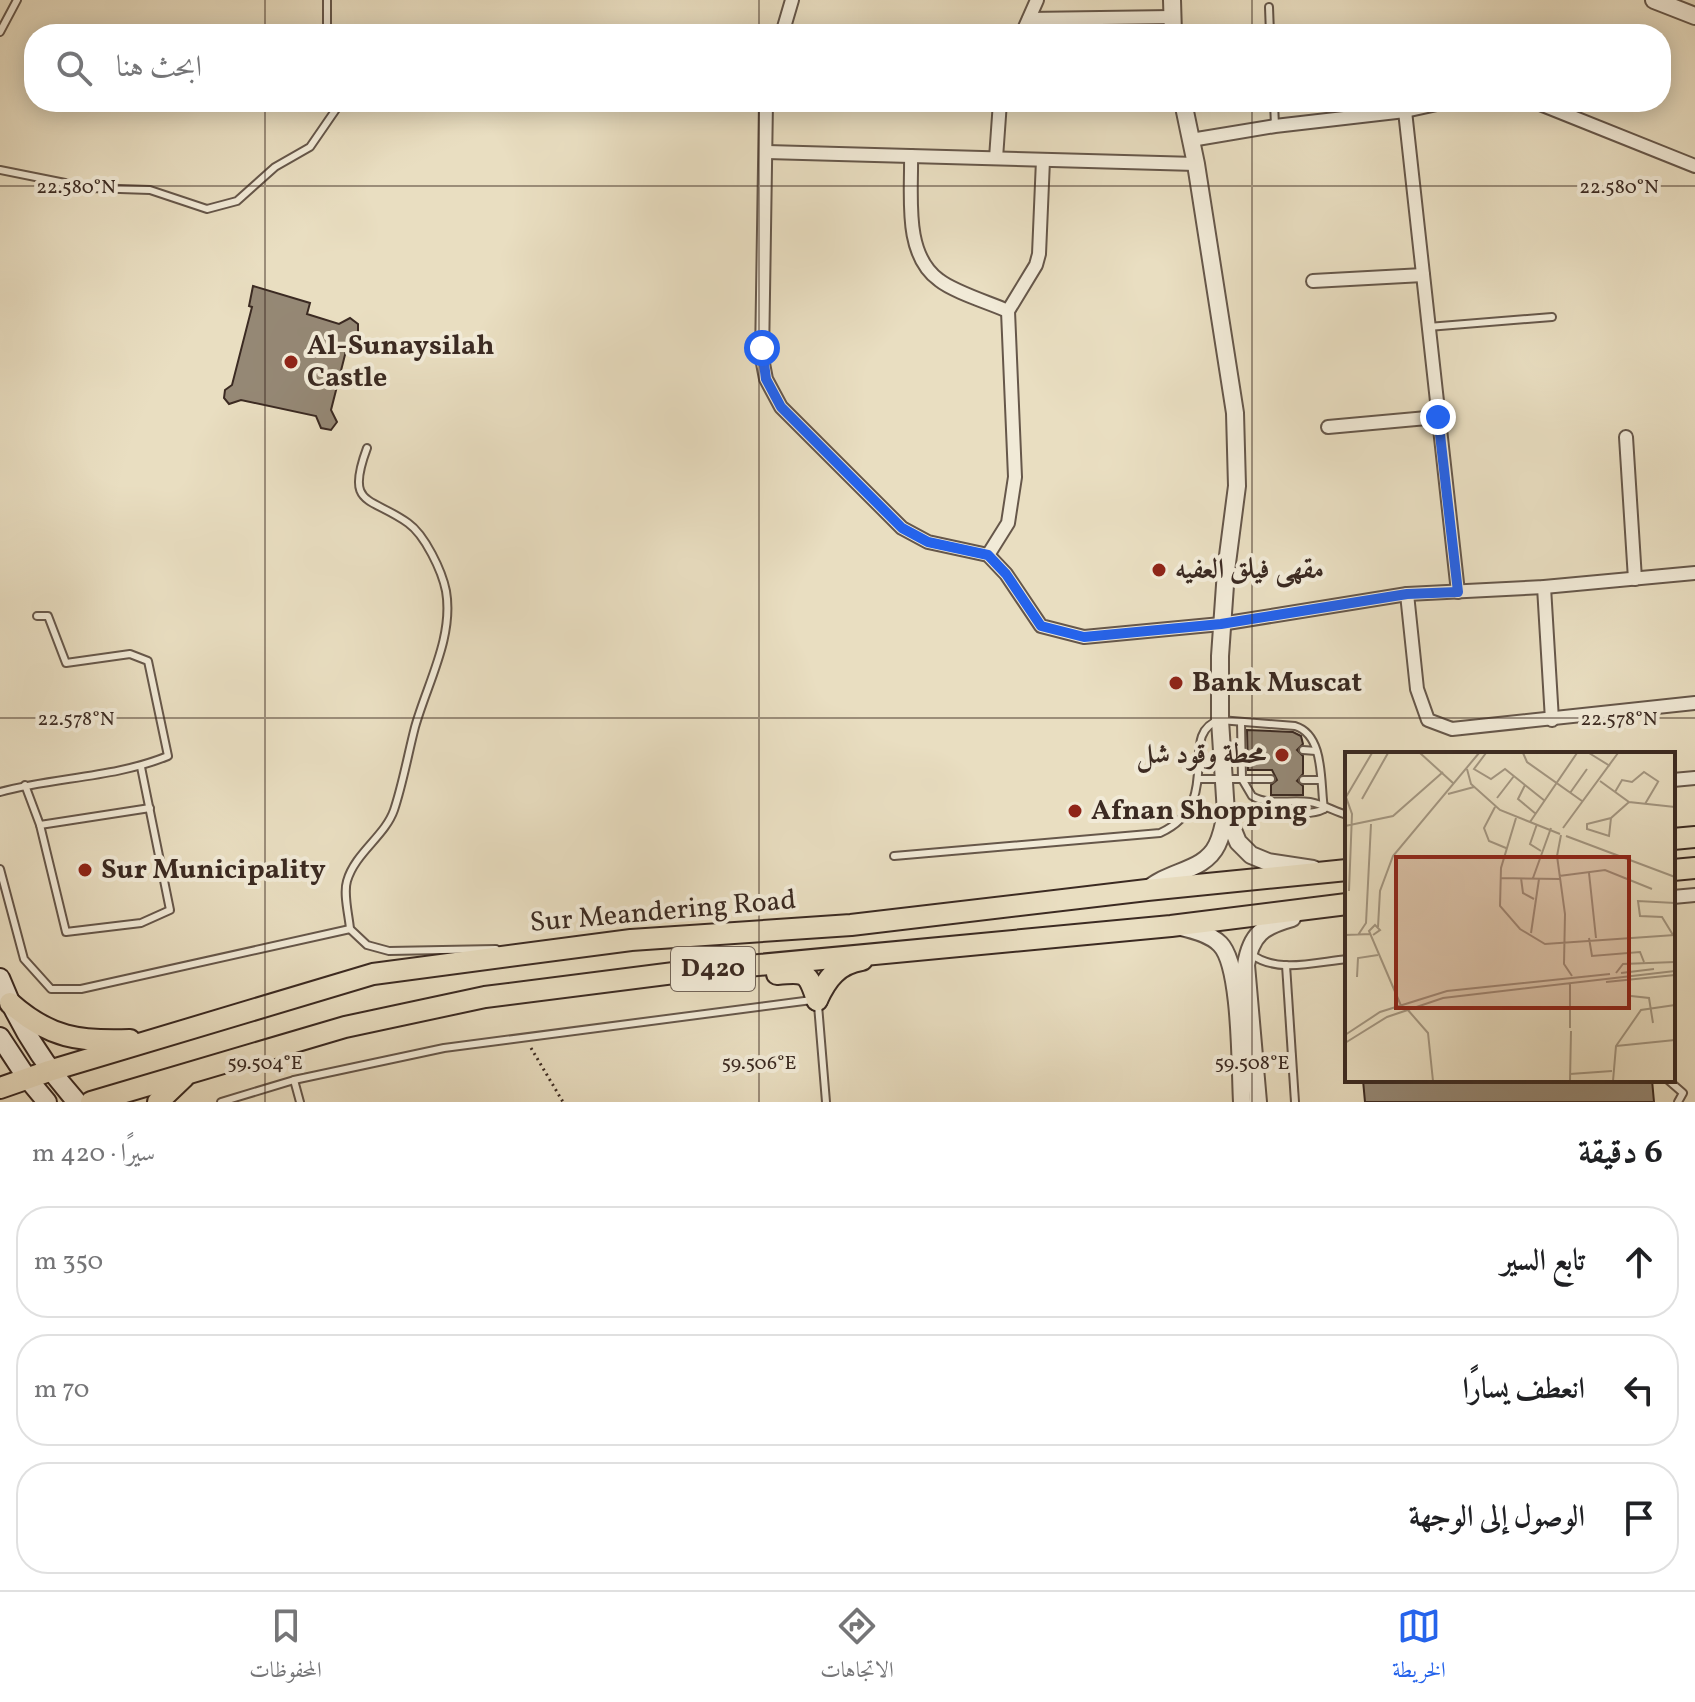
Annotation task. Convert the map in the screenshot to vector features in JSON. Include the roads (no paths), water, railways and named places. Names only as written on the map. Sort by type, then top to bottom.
[{"type":"main road","points":[[1675,839],[1695,837]]},
{"type":"main road","points":[[1675,870],[1695,868]]},
{"type":"main road","name":"Sur Meandering Road","points":[[0,1088],[373,974],[631,940],[851,925],[1337,871]]},
{"type":"main road","name":"D420","points":[[91,1102],[345,1027],[485,997],[674,973],[1171,926],[1341,905]]},
{"type":"main road","points":[[817,1000],[831,975],[853,962],[912,950]]},
{"type":"main road","points":[[674,973],[705,979],[799,972],[810,979],[817,1000]]},
{"type":"main road","points":[[0,978],[10,1003],[49,1071],[77,1102]]},
{"type":"main road","points":[[10,1003],[43,1028],[63,1036],[104,1041],[162,1038]]},
{"type":"main road","points":[[0,1037],[47,1102]]},
{"type":"main road","points":[[158,1102],[192,1071]]},
{"type":"street","points":[[785,24],[792,0]]},
{"type":"street","points":[[1027,24],[1037,0]]},
{"type":"street","points":[[1654,0],[1695,16]]},
{"type":"street","points":[[1029,19],[1172,17]]},
{"type":"street","points":[[766,112],[762,358],[766,379],[775,398],[902,528],[928,542],[988,555],[1006,574],[1041,626],[1084,637],[1221,624],[1407,594],[1544,587],[1695,573]]},
{"type":"street","points":[[996,158],[999,112]]},
{"type":"street","points":[[1185,112],[1230,376],[1237,450],[1237,486],[1221,624],[1220,720],[1226,813],[1238,842],[1251,855],[1268,862],[1337,871]]},
{"type":"street","points":[[1191,140],[1275,126],[1396,112]]},
{"type":"street","points":[[1405,112],[1458,592]]},
{"type":"street","points":[[1560,112],[1695,166]]},
{"type":"street","points":[[767,152],[1196,164]]},
{"type":"street","points":[[911,156],[912,224],[917,250],[926,265],[939,280],[1008,311]]},
{"type":"street","points":[[988,555],[1008,523],[1015,477],[1008,311],[1036,265],[1039,254],[1043,160]]},
{"type":"street","points":[[1313,281],[1423,275]]},
{"type":"street","points":[[1328,427],[1438,417]]},
{"type":"street","points":[[1626,437],[1635,579]]},
{"type":"street","points":[[1544,587],[1552,720]]},
{"type":"street","points":[[1407,594],[1417,689],[1428,720],[1452,729],[1695,703]]},
{"type":"street","points":[[1675,780],[1695,778]]},
{"type":"street","points":[[1147,890],[1163,877],[1192,868],[1207,859],[1217,845],[1226,813]]},
{"type":"street","points":[[1675,897],[1695,895]]},
{"type":"street","points":[[1258,1102],[1246,965],[1248,952],[1258,933],[1268,925],[1341,905]]},
{"type":"street","points":[[1171,926],[1193,930],[1218,942],[1229,958],[1236,995],[1242,1102]]},
{"type":"lane","points":[[0,32],[17,0]]},
{"type":"lane","points":[[327,0],[327,24]]},
{"type":"lane","points":[[1269,7],[1270,24]]},
{"type":"lane","points":[[0,170],[90,188],[150,190],[207,209],[237,201],[275,167],[310,147],[334,112]]},
{"type":"lane","points":[[1274,112],[1275,126]]},
{"type":"lane","points":[[1428,327],[1552,317]]},
{"type":"lane","points":[[367,448],[358,487],[365,500],[411,524],[434,556],[446,590],[448,620],[393,813],[364,851],[346,882],[350,929],[367,945],[389,951],[473,948],[530,952]]},
{"type":"lane","points":[[0,792],[25,785],[141,767],[168,756],[148,661],[130,654],[66,663],[48,616],[37,616]]},
{"type":"lane","points":[[894,856],[1160,833],[1184,818],[1197,793],[1201,734],[1209,725],[1220,720],[1300,727],[1313,739],[1324,809]]},
{"type":"lane","points":[[1241,722],[1242,779],[1252,796],[1282,810],[1314,813],[1324,809],[1345,814]]},
{"type":"lane","points":[[1303,750],[1316,751]]},
{"type":"lane","points":[[25,785],[40,825],[66,932],[141,923],[170,910],[141,767]]},
{"type":"lane","points":[[1198,779],[1271,779]]},
{"type":"lane","points":[[1303,780],[1320,780]]},
{"type":"lane","points":[[40,825],[150,808]]},
{"type":"lane","points":[[0,869],[24,959],[51,989],[81,989],[350,929]]},
{"type":"lane","points":[[1248,952],[1260,961],[1286,965],[1345,959]]},
{"type":"lane","points":[[1286,965],[1295,1102]]},
{"type":"lane","points":[[221,1102],[294,1080],[444,1048],[817,1000],[826,1102]]},
{"type":"lane","points":[[294,1080],[300,1102]]},
{"type":"lane","points":[[1670,1082],[1683,1093],[1678,1102]]},
{"type":"place","name":"Al-Sunaysilah Castle","points":[[291,362]]},
{"type":"place","name":"مقهى فيلق العفيه","points":[[1159,570]]},
{"type":"place","name":"Bank Muscat","points":[[1176,683]]},
{"type":"place","name":"محطة وقود شل","points":[[1282,755]]},
{"type":"place","name":"Afnan Shopping","points":[[1075,811]]},
{"type":"place","name":"Sur Municipality","points":[[85,870]]}]
